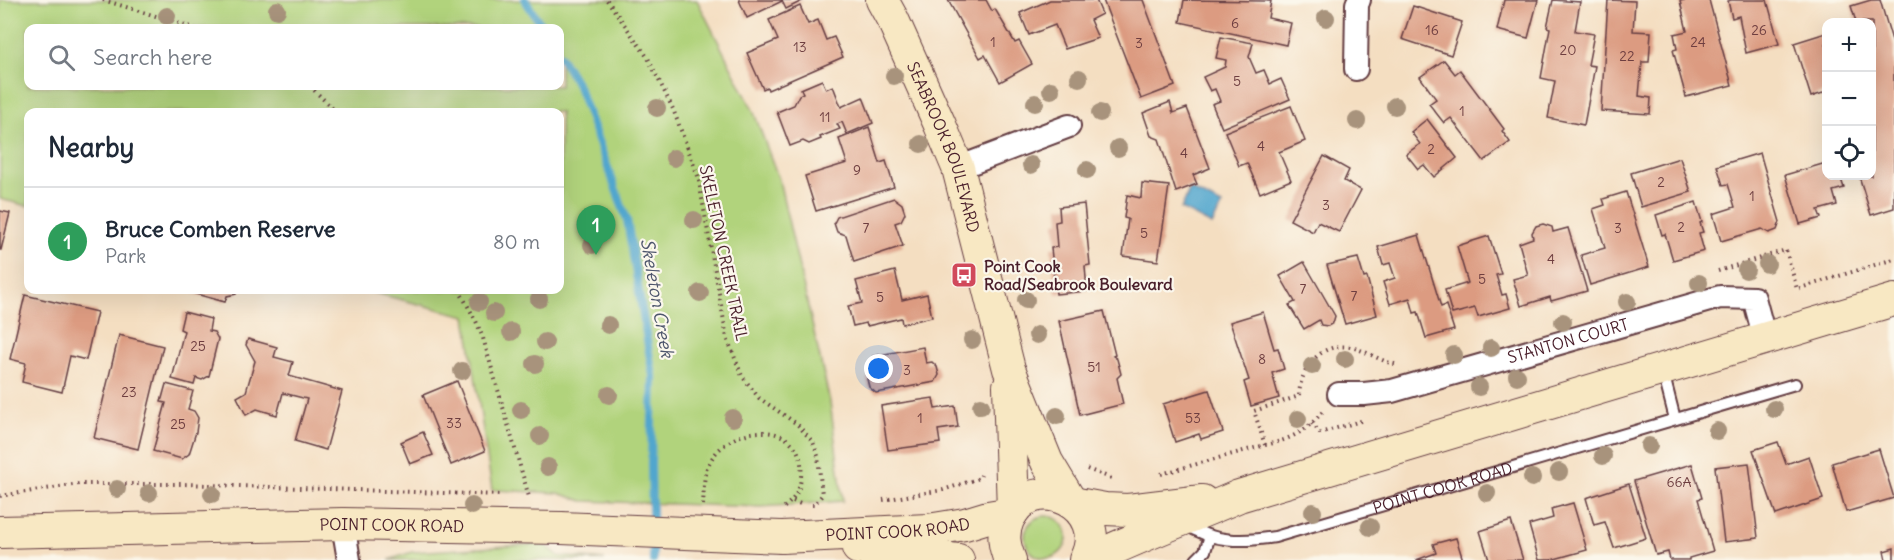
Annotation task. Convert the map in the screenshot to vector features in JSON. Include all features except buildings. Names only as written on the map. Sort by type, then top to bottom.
[{"type":"main road","name":"SEABROOK BOULEVARD","points":[[882,0],[936,114],[958,168],[1010,369],[1047,462],[1071,502],[1084,516],[1090,530],[1090,544],[1085,560]]},
{"type":"main road","points":[[1090,560],[1131,540],[1239,496],[1894,300]]},
{"type":"main road","name":"SEABROOK BOULEVARD","points":[[1010,369],[1012,512],[1004,537],[1010,560]]},
{"type":"main road","name":"POINT COOK ROAD","points":[[0,532],[344,524],[561,528],[782,537],[928,530],[965,524],[1012,512],[1023,502],[1038,496],[1055,495],[1071,502]]},
{"type":"main road","points":[[1071,502],[1105,509],[1128,510],[1239,496]]},
{"type":"main road","name":"POINT COOK ROAD","points":[[782,537],[958,560]]},
{"type":"street","points":[[1356,69],[1357,4],[1359,0]]},
{"type":"street","points":[[958,168],[1069,126]]},
{"type":"street","name":"STANTON COURT","points":[[1339,394],[1392,391],[1720,297],[1754,298],[1765,339]]},
{"type":"street","points":[[344,524],[349,560]]},
{"type":"lane","points":[[1662,369],[1675,419]]},
{"type":"lane","name":"POINT COOK ROAD","points":[[1181,521],[1198,532],[1237,541],[1292,534],[1795,384]]},
{"type":"lane","points":[[1196,560],[1205,551],[1210,536]]},
{"type":"path","points":[[103,0],[182,24]]},
{"type":"path","name":"SKELETON CREEK TRAIL","points":[[607,0],[648,58],[673,109],[698,176],[727,338],[742,376],[759,398],[798,424],[813,442],[818,456],[822,495],[814,505]]},
{"type":"path","points":[[314,90],[332,108]]},
{"type":"path","points":[[461,294],[483,338],[529,496]]},
{"type":"path","points":[[1264,445],[1287,441],[1317,418],[1339,394]]},
{"type":"path","points":[[703,513],[704,480],[715,454],[735,437],[760,431],[782,436],[799,452],[802,466],[801,477],[793,501],[800,505],[824,505]]},
{"type":"path","points":[[1084,468],[1116,480]]},
{"type":"path","points":[[875,501],[943,490],[980,478]]},
{"type":"path","points":[[0,496],[79,484],[182,484],[506,495]]},
{"type":"path","points":[[517,496],[538,497]]},
{"type":"green space","points":[[0,0],[697,0],[753,110],[779,180],[830,402],[843,501],[761,507],[583,501],[558,493],[492,490],[466,316],[379,294],[564,294],[564,108],[24,108],[24,205],[0,199]]},
{"type":"green space","points":[[1046,516],[1054,517],[1061,522],[1066,529],[1066,545],[1061,552],[1054,557],[1046,558],[1038,557],[1031,552],[1026,545],[1025,537],[1026,529],[1031,522],[1038,517]]},
{"type":"green space","points":[[544,544],[559,556],[605,560],[389,560],[412,552]]},
{"type":"water","points":[[1190,189],[1222,205],[1212,225],[1181,209]]},
{"type":"waterway","name":"Skeleton Creek","points":[[525,0],[540,24]]},
{"type":"waterway","name":"Skeleton Creek","points":[[564,63],[578,86],[627,220],[653,376],[651,463],[653,560]]},
{"type":"place","name":"Bruce Comben Reserve","points":[[596,255]]},
{"type":"place","name":"Point Cook Road/Seabrook Boulevard","points":[[964,275]]}]
